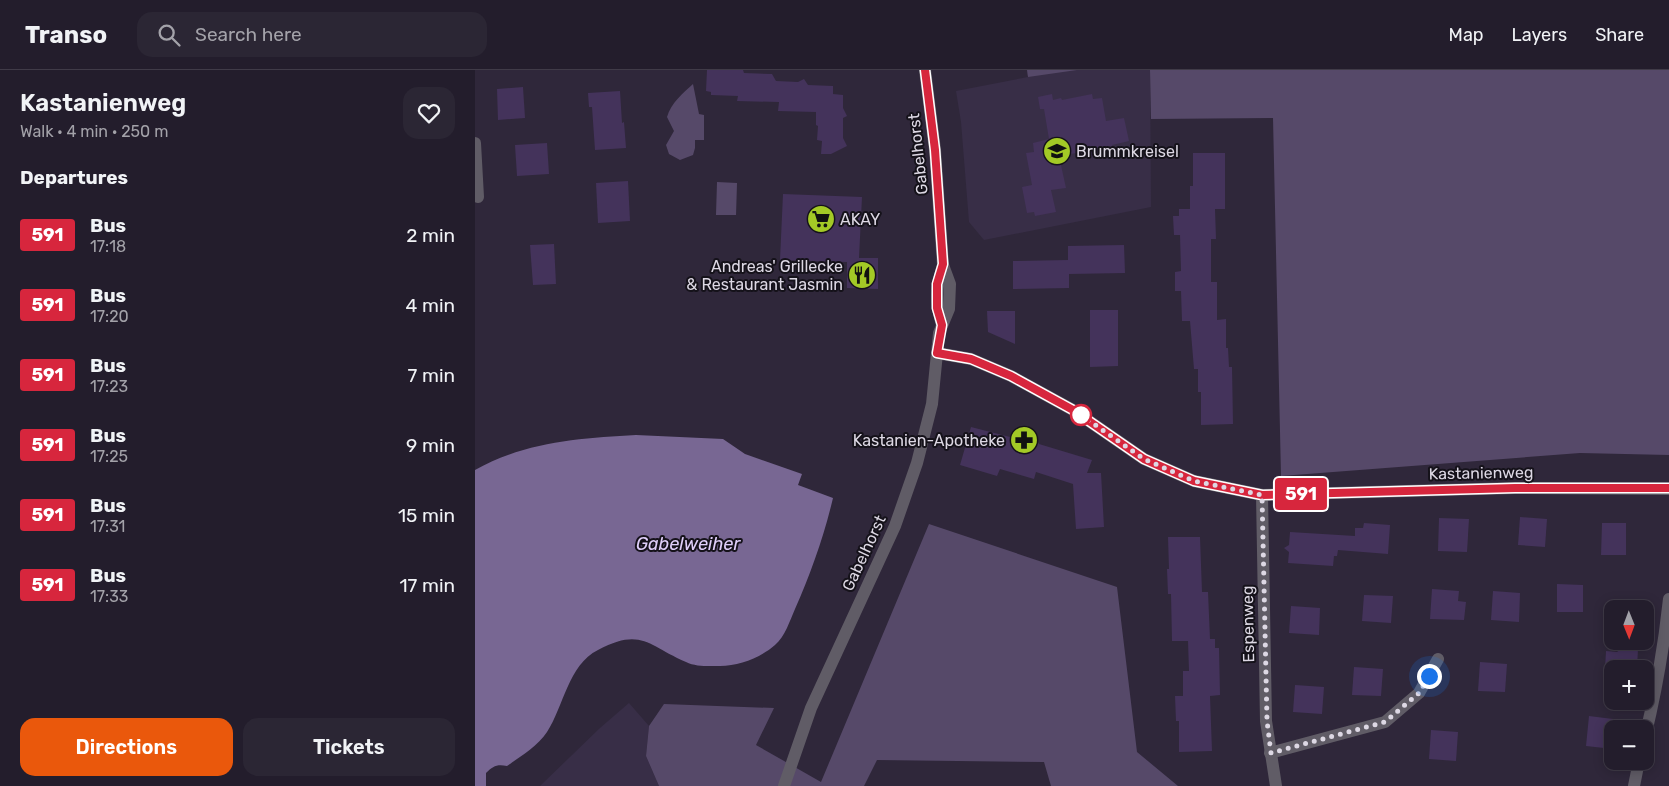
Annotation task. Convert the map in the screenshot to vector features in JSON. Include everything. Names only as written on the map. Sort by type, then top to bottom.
[{"type":"street","name":"Gabelhorst","points":[[784,786],[811,708],[895,526],[917,463],[932,404],[942,325],[937,308],[937,284],[943,264],[935,150],[925,70]]},
{"type":"street","points":[[475,143],[478,196]]},
{"type":"street","name":"Kastanienweg","points":[[937,353],[971,359],[1011,376],[1073,410],[1144,459],[1194,481],[1262,495],[1515,488],[1669,488]]},
{"type":"street","name":"Espenweg","points":[[1262,495],[1267,721],[1276,786]]},
{"type":"street","points":[[1649,720],[1663,647],[1669,599]]},
{"type":"street","points":[[1271,753],[1385,722],[1419,693],[1438,659]]},
{"type":"street","points":[[1633,786],[1637,770]]},
{"type":"shaded area","name":"Brummkreisel","points":[[1027,70],[1150,70],[1151,207],[984,240],[969,222],[961,122],[956,91],[1028,77]]},
{"type":"shaded area","points":[[1027,70],[1077,70],[1028,77]]},
{"type":"shaded area","points":[[1150,70],[1669,70],[1669,455],[1580,453],[1281,476],[1273,118],[1151,119]]},
{"type":"shaded area","points":[[693,84],[699,114],[704,115],[704,140],[695,140],[693,155],[680,160],[669,154],[666,145],[674,131],[667,117],[674,103]]},
{"type":"shaded area","points":[[717,182],[737,183],[736,215],[716,215]]},
{"type":"shaded area","points":[[929,524],[1117,587],[1137,752],[1178,786],[1051,786],[1044,762],[877,760],[864,786],[659,786],[646,756],[649,726],[664,704],[774,708],[756,745],[821,782]]},
{"type":"shaded area","points":[[629,703],[649,726],[646,756],[659,786],[540,786],[600,728]]},
{"type":"water","name":"Gabelweiher","points":[[636,435],[723,439],[745,454],[802,474],[798,485],[833,498],[817,554],[787,628],[779,642],[763,654],[742,663],[727,666],[690,664],[653,645],[635,639],[613,643],[598,650],[580,665],[573,676],[553,722],[539,742],[507,766],[498,765],[493,767],[486,773],[486,786],[475,786],[475,470],[513,453],[533,447],[574,440]]},
{"type":"building","points":[[707,70],[743,70],[744,73],[772,74],[776,81],[798,82],[804,79],[808,85],[833,86],[833,94],[843,95],[843,108],[847,116],[843,118],[843,138],[847,146],[831,154],[821,154],[822,141],[817,140],[816,112],[778,111],[779,102],[737,101],[738,96],[711,95],[711,92],[706,91]]},
{"type":"building","points":[[523,87],[525,118],[498,120],[497,89]]},
{"type":"building","points":[[620,91],[626,148],[595,150],[592,107],[589,107],[588,93]]},
{"type":"building","name":"Brummkreisel","points":[[1052,94],[1053,100],[1092,94],[1093,99],[1102,98],[1106,121],[1124,118],[1129,141],[1112,145],[1114,152],[1089,157],[1088,151],[1059,156],[1066,188],[1051,190],[1056,212],[1035,216],[1034,212],[1027,213],[1022,187],[1032,185],[1026,153],[1034,152],[1033,143],[1049,139],[1044,109],[1040,109],[1038,97]]},
{"type":"building","points":[[547,143],[549,174],[517,176],[515,145]]},
{"type":"building","points":[[1193,153],[1225,153],[1225,209],[1215,209],[1216,239],[1211,239],[1211,282],[1217,282],[1217,320],[1226,319],[1226,348],[1228,348],[1229,367],[1232,367],[1233,424],[1201,425],[1201,392],[1198,392],[1198,369],[1194,369],[1190,321],[1182,321],[1181,291],[1175,291],[1175,272],[1181,271],[1180,235],[1174,235],[1173,216],[1179,216],[1179,209],[1190,209],[1190,186],[1193,186]]},
{"type":"building","points":[[628,181],[630,221],[598,223],[596,183]]},
{"type":"building","name":"AKAY","points":[[783,194],[862,197],[859,258],[878,258],[878,289],[847,288],[847,262],[780,260]]},
{"type":"building","points":[[554,244],[556,284],[533,285],[530,245]]},
{"type":"building","points":[[1124,245],[1125,273],[1069,274],[1069,288],[1013,289],[1013,261],[1068,260],[1068,246]]},
{"type":"building","points":[[1090,310],[1118,310],[1118,366],[1090,367]]},
{"type":"building","points":[[987,311],[1015,311],[1015,344],[988,332]]},
{"type":"building","points":[[971,427],[1010,437],[1022,431],[1034,434],[1039,444],[1092,460],[1087,473],[1101,473],[1104,527],[1076,529],[1073,484],[1036,472],[1034,479],[1000,469],[997,476],[960,465]]},
{"type":"building","points":[[1520,517],[1547,519],[1545,547],[1518,545]]},
{"type":"building","points":[[1439,518],[1469,519],[1467,552],[1438,551]]},
{"type":"building","points":[[1364,523],[1390,525],[1388,554],[1338,550],[1337,556],[1334,556],[1333,566],[1288,563],[1289,552],[1284,548],[1289,545],[1290,532],[1355,536],[1355,528],[1363,528]]},
{"type":"building","points":[[1602,523],[1626,523],[1626,555],[1601,555]]},
{"type":"building","points":[[1168,537],[1200,537],[1202,592],[1208,592],[1210,639],[1215,639],[1215,648],[1219,648],[1220,695],[1210,696],[1212,751],[1179,752],[1179,721],[1176,721],[1175,696],[1183,696],[1183,671],[1189,671],[1188,641],[1172,641],[1171,594],[1168,594],[1167,569],[1169,569]]},
{"type":"building","points":[[1557,584],[1583,585],[1583,612],[1557,612]]},
{"type":"building","points":[[1432,589],[1459,591],[1458,601],[1466,602],[1464,620],[1430,619]]},
{"type":"building","points":[[1493,591],[1520,593],[1519,622],[1491,620]]},
{"type":"building","points":[[1364,595],[1393,596],[1391,623],[1362,621]]},
{"type":"building","points":[[1291,606],[1320,608],[1319,635],[1289,633]]},
{"type":"building","points":[[1619,650],[1638,650],[1637,660],[1606,660],[1606,651],[1617,652]]},
{"type":"building","points":[[1480,662],[1507,664],[1505,692],[1478,691]]},
{"type":"building","points":[[1354,667],[1383,669],[1381,696],[1352,695]]},
{"type":"building","points":[[1295,685],[1324,687],[1322,714],[1293,712]]},
{"type":"building","points":[[1589,716],[1613,719],[1604,720],[1604,748],[1586,746]]},
{"type":"building","points":[[1431,730],[1458,732],[1456,761],[1429,759]]},
{"type":"bus line","name":"591","points":[[925,70],[935,150],[943,264],[937,284],[937,308],[942,325],[937,353],[971,359],[1011,376],[1073,410],[1144,459],[1194,481],[1262,495],[1515,488],[1669,488]]},
{"type":"place","name":"Brummkreisel","points":[[1057,151]]},
{"type":"place","name":"AKAY","points":[[821,219]]},
{"type":"place","name":"Andreas' Grillecke & Restaurant Jasmin","points":[[862,275]]},
{"type":"place","name":"Kastanien-Apotheke","points":[[1024,440]]},
{"type":"route","points":[[1081,415],[1144,459],[1194,481],[1262,495],[1267,721],[1271,753],[1385,722],[1419,693],[1429,676]]}]
